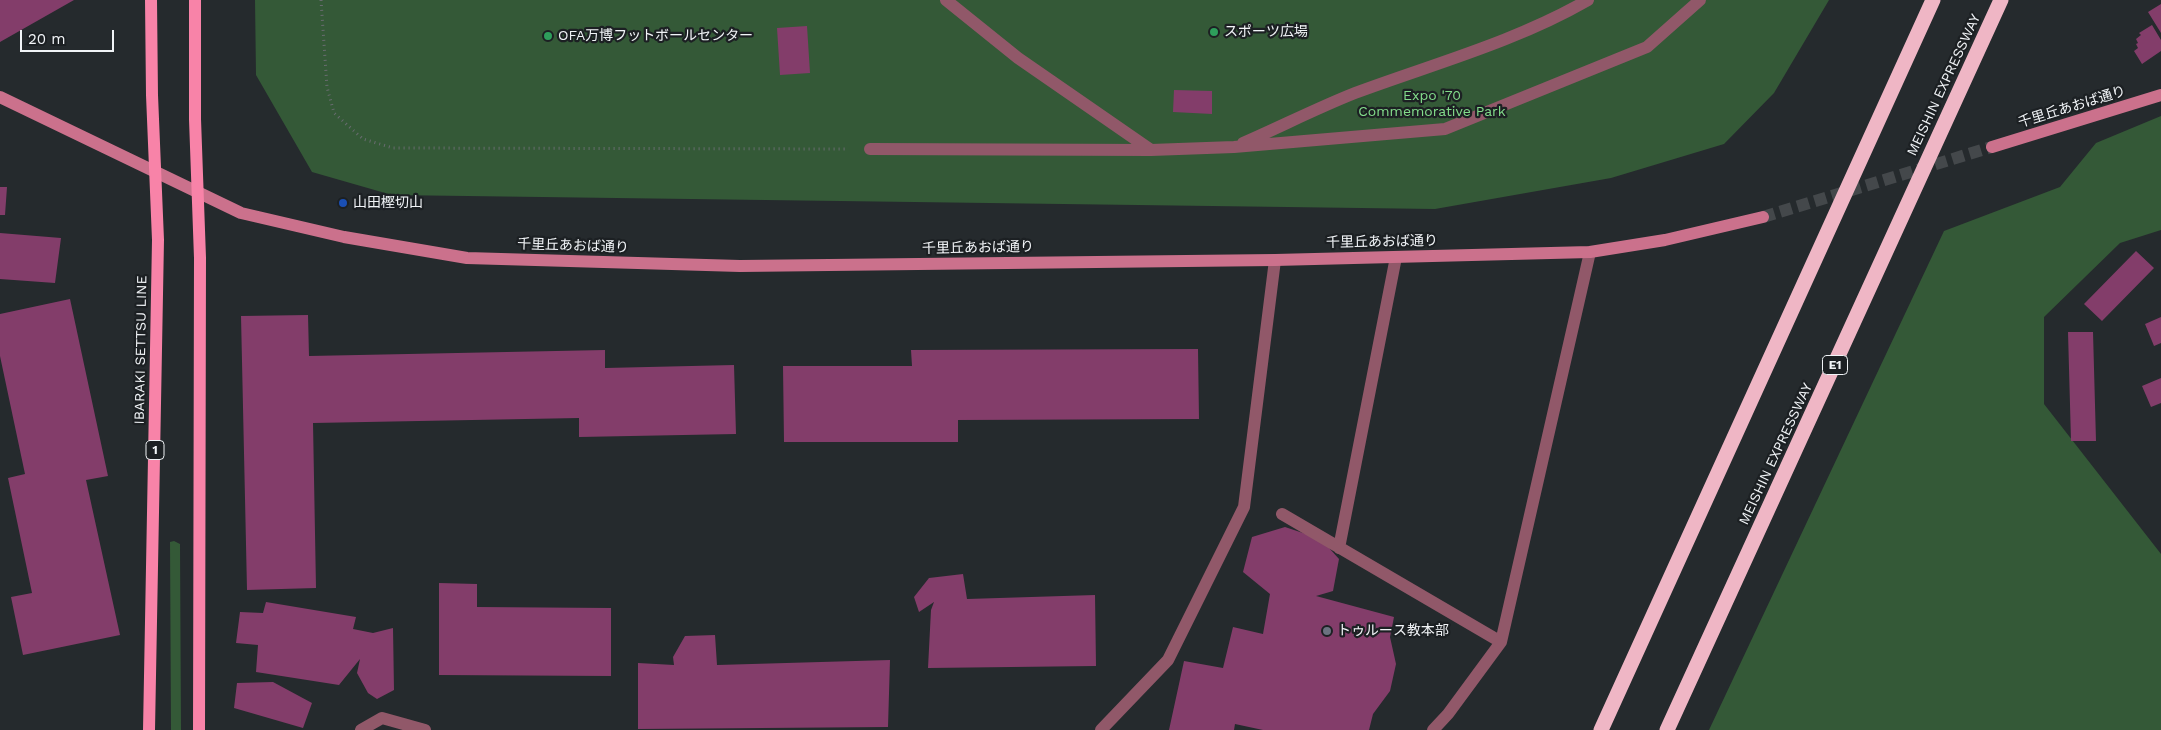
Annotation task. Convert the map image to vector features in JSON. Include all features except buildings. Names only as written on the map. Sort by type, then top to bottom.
[{"type":"highway","points":[[1601,730],[1934,0]]},
{"type":"highway","name":"MEISHIN EXPRESSWAY","points":[[1668,730],[2001,0]]},
{"type":"main road","name":"IBARAKI SETTSU LINE","points":[[149,730],[158,240],[152,96],[151,0]]},
{"type":"main road","points":[[196,0],[195,120],[200,258],[198,730]]},
{"type":"street","points":[[946,0],[1018,58],[1151,150]]},
{"type":"street","points":[[1234,147],[1354,94],[1468,55],[1569,11],[1588,0]]},
{"type":"street","points":[[870,149],[1151,150],[1234,147],[1445,129],[1647,47],[1700,0]]},
{"type":"street","name":"千里丘あおば通り","points":[[1992,147],[2161,95]]},
{"type":"street","name":"千里丘あおば通り","points":[[0,97],[241,213],[344,236],[467,258],[740,266],[1275,260],[1590,252],[1666,240],[1763,217]]},
{"type":"street","points":[[1433,730],[1448,714],[1500,642],[1590,252]]},
{"type":"street","points":[[1339,548],[1396,257]]},
{"type":"street","points":[[1101,730],[1168,660],[1244,507],[1275,260]]},
{"type":"street","points":[[1282,514],[1500,642]]},
{"type":"street","points":[[361,730],[382,718],[425,730]]},
{"type":"path","points":[[321,0],[328,87],[334,114],[363,139],[393,148],[870,149]]},
{"type":"green space","name":"Expo '70 Commemorative Park","points":[[255,0],[1829,0],[1774,93],[1724,144],[1611,178],[1435,209],[392,195],[312,172],[256,75]]},
{"type":"green space","points":[[2161,116],[2161,230],[2120,243],[2044,317],[2044,404],[2161,554],[2161,730],[1709,730],[1944,231],[2060,187],[2096,143]]},
{"type":"green space","points":[[174,541],[180,544],[181,730],[171,730],[170,542]]},
{"type":"tunnel","points":[[1763,217],[1992,147]]},
{"type":"place","name":"スポーツ広場","points":[[1214,32]]},
{"type":"place","name":"OFA万博フットボールセンター","points":[[548,36]]},
{"type":"place","name":"山田樫切山","points":[[343,203]]},
{"type":"place","name":"トゥルース教本部","points":[[1327,631]]}]
